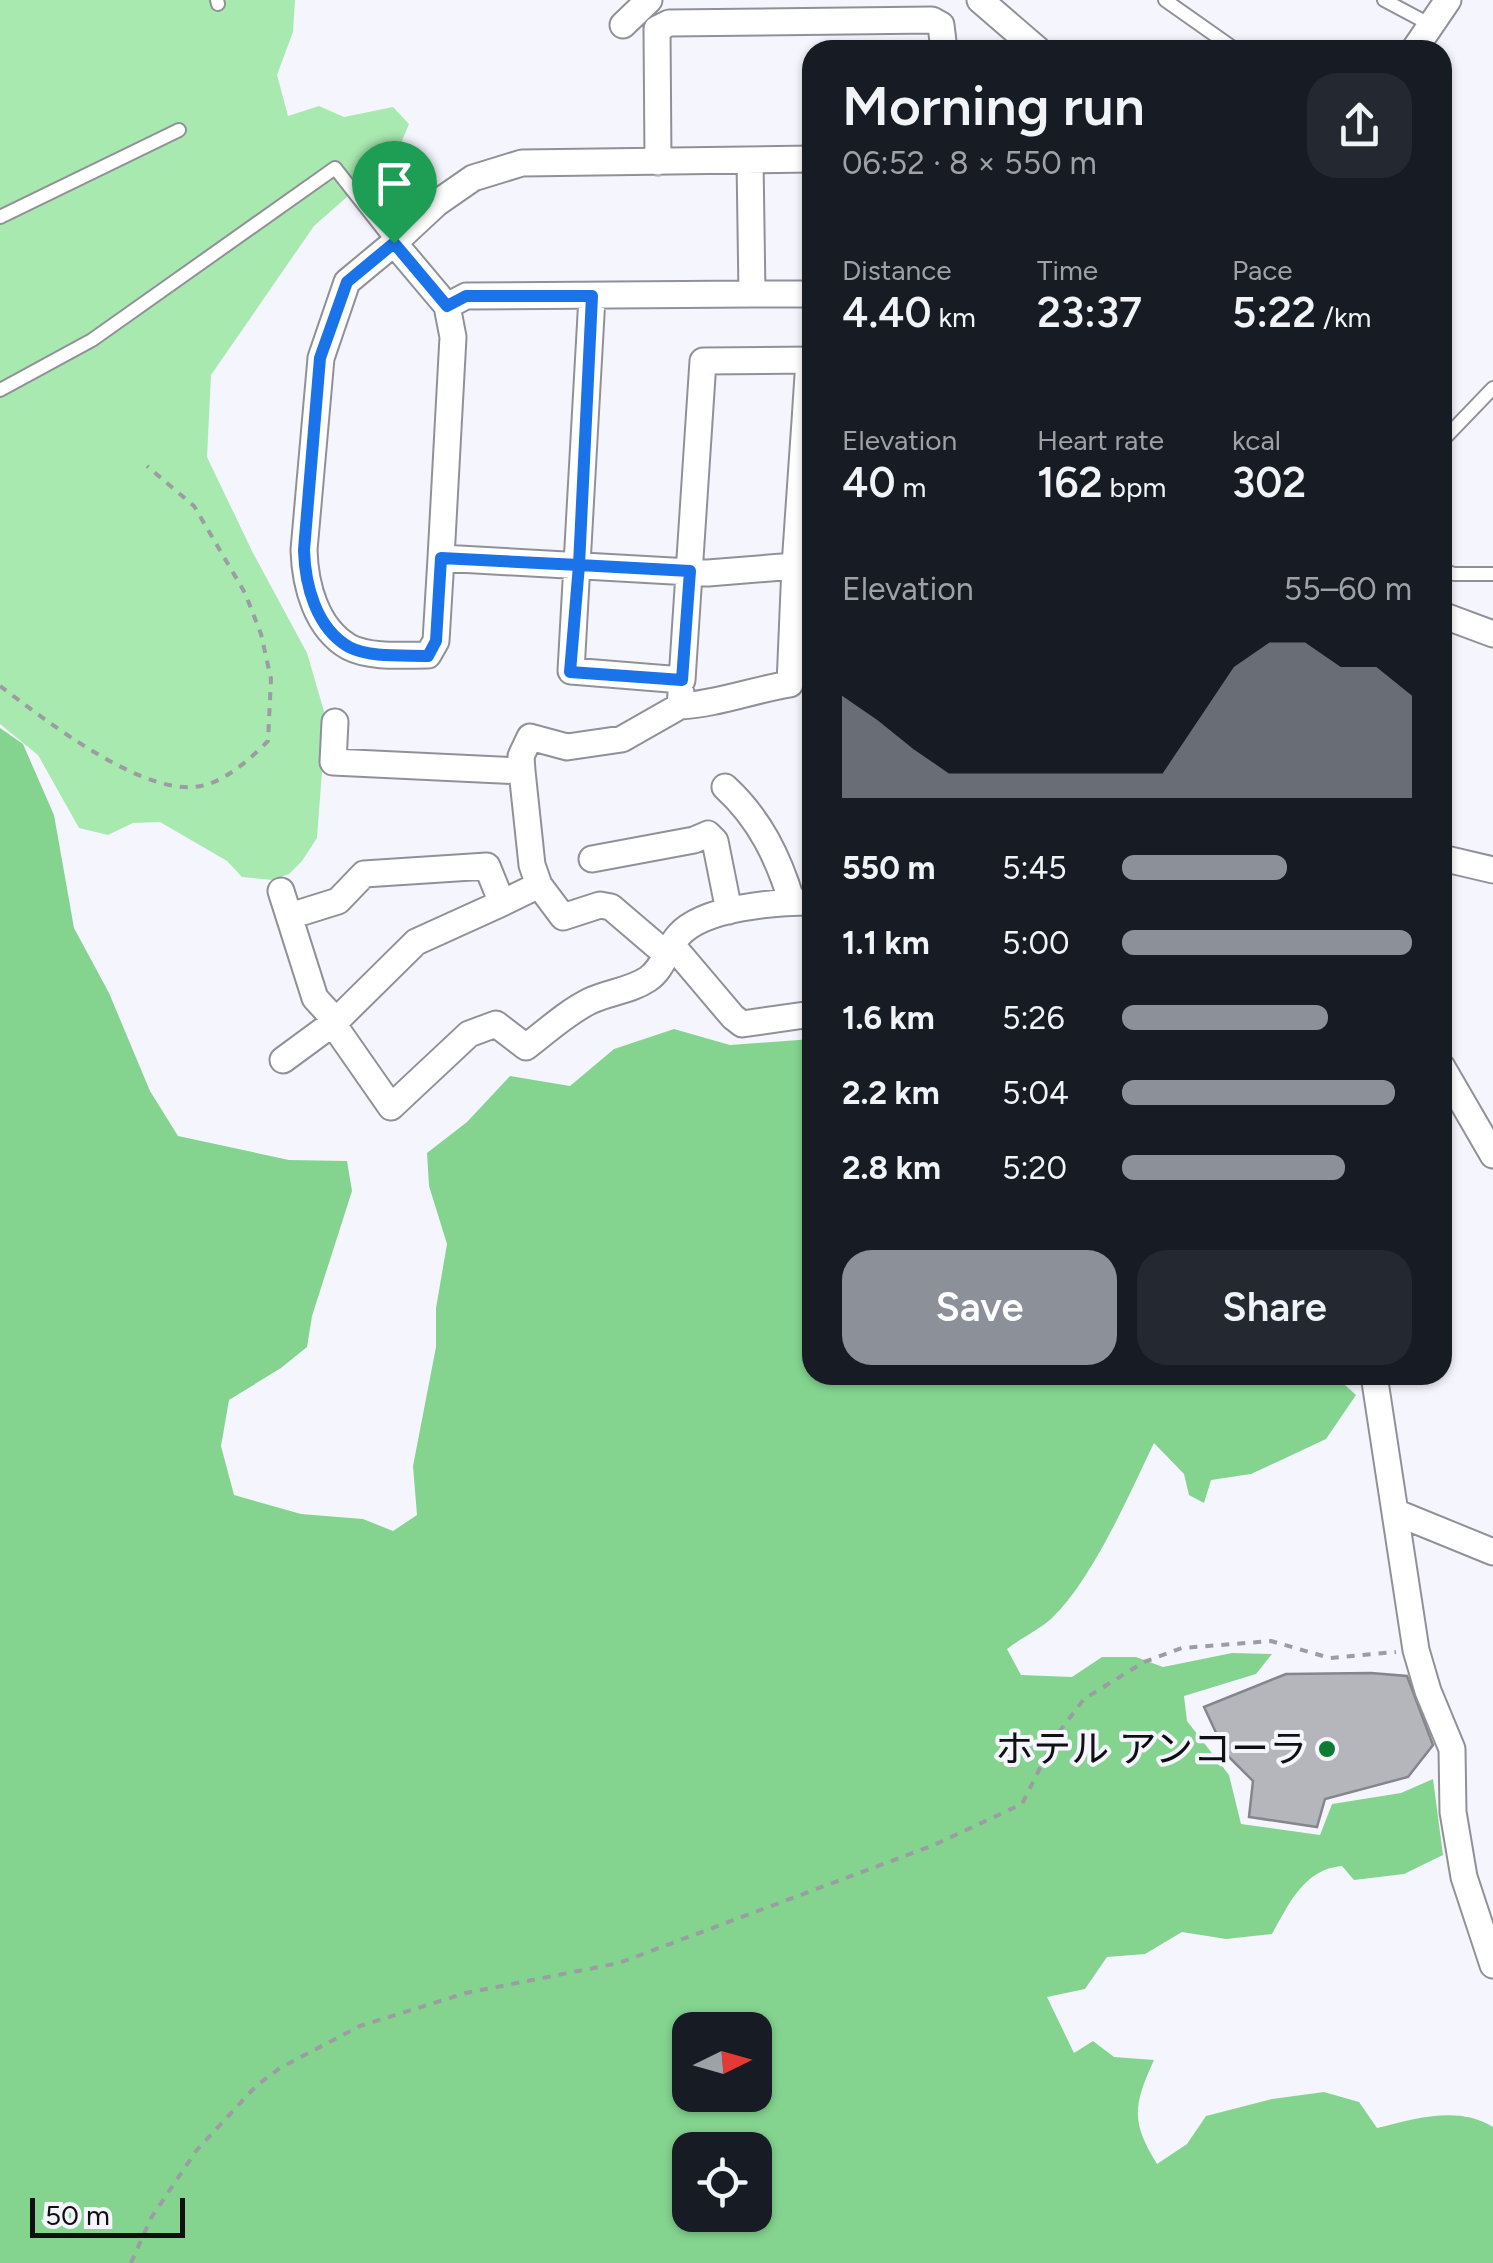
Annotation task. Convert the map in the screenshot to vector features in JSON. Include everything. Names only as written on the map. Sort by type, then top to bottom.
[{"type":"street","points":[[623,25],[649,0]]},
{"type":"street","points":[[980,0],[1026,40]]},
{"type":"street","points":[[1421,40],[1448,0]]},
{"type":"street","points":[[658,162],[657,28],[669,23],[932,20],[941,25],[943,40]]},
{"type":"street","points":[[750,160],[752,294]]},
{"type":"street","points":[[394,243],[447,306],[453,337],[436,641],[428,656],[351,648],[334,634],[314,606],[305,578],[320,358],[347,282],[437,203],[474,178],[522,164],[802,160]]},
{"type":"street","points":[[447,306],[466,296],[802,294]]},
{"type":"street","points":[[592,296],[570,672],[682,680]]},
{"type":"street","points":[[680,706],[703,360],[802,360]]},
{"type":"street","points":[[441,558],[708,573],[802,564]]},
{"type":"street","points":[[802,581],[790,684],[730,696],[712,704],[680,706],[622,739],[567,748],[530,737],[521,756],[529,846],[539,886],[563,917],[600,905],[610,907],[669,950],[742,1024],[802,1015]]},
{"type":"street","points":[[1452,619],[1493,634]]},
{"type":"street","points":[[335,722],[334,762],[522,771]]},
{"type":"street","points":[[281,891],[316,998],[336,1021],[338,1031],[390,1107],[469,1034],[496,1024],[526,1047],[593,1000],[630,989],[652,976],[690,924],[729,911],[802,902],[751,811],[726,787]]},
{"type":"street","points":[[592,858],[694,840],[708,834],[715,842],[729,911]]},
{"type":"street","points":[[1452,860],[1493,870]]},
{"type":"street","points":[[290,916],[338,901],[364,874],[487,866],[502,903]]},
{"type":"street","points":[[283,1060],[336,1021],[416,942],[539,886]]},
{"type":"street","points":[[1452,1084],[1493,1155]]},
{"type":"street","points":[[1376,1385],[1416,1650],[1452,1749],[1453,1812],[1464,1877],[1493,1962]]},
{"type":"street","points":[[1395,1512],[1493,1552]]},
{"type":"lane","points":[[1164,0],[1222,40]]},
{"type":"lane","points":[[1384,0],[1431,25]]},
{"type":"lane","points":[[0,217],[179,130]]},
{"type":"lane","points":[[0,390],[92,340],[336,168],[394,243]]},
{"type":"lane","points":[[1452,431],[1493,388]]},
{"type":"lane","points":[[1452,573],[1493,574]]},
{"type":"path","points":[[0,686],[100,757],[174,787],[205,786],[238,768],[268,741],[271,679],[246,593],[194,506],[146,466]]},
{"type":"path","points":[[131,2263],[151,2218],[196,2151],[256,2086],[280,2068],[360,2026],[466,1994],[619,1962],[934,1845],[1022,1804],[1056,1736],[1084,1698],[1144,1662],[1182,1648],[1271,1640],[1330,1658],[1416,1650]]},
{"type":"green space","points":[[0,0],[295,0],[293,32],[277,75],[288,116],[319,106],[344,117],[393,107],[409,124],[397,153],[314,226],[211,375],[207,457],[307,653],[326,718],[317,838],[289,874],[273,880],[242,877],[227,861],[160,822],[133,823],[108,835],[79,828],[38,755],[0,724]]},
{"type":"green space","points":[[0,728],[23,744],[54,815],[74,928],[109,993],[150,1091],[178,1136],[289,1160],[347,1161],[352,1191],[312,1316],[307,1347],[229,1400],[221,1446],[234,1495],[301,1514],[363,1519],[393,1531],[417,1515],[413,1466],[436,1347],[436,1308],[447,1244],[429,1186],[427,1153],[467,1122],[510,1076],[570,1086],[614,1049],[674,1029],[730,1045],[802,1040],[802,1385],[1345,1385],[1356,1395],[1326,1439],[1251,1474],[1211,1480],[1204,1503],[1189,1495],[1184,1474],[1154,1443],[1109,1535],[1067,1602],[1052,1618],[1007,1649],[1021,1675],[1072,1677],[1102,1657],[1136,1657],[1163,1667],[1232,1653],[1272,1654],[1256,1674],[1184,1696],[1187,1721],[1229,1775],[1241,1824],[1320,1835],[1332,1804],[1401,1793],[1433,1779],[1443,1855],[1404,1874],[1354,1880],[1342,1866],[1329,1869],[1299,1890],[1272,1934],[1226,1939],[1182,1932],[1145,1954],[1107,1957],[1085,1989],[1047,1997],[1074,2053],[1093,2041],[1114,2057],[1154,2060],[1138,2114],[1143,2136],[1157,2164],[1187,2144],[1206,2116],[1272,2099],[1324,2092],[1359,2102],[1377,2128],[1451,2115],[1493,2127],[1493,2263],[0,2263]]},
{"type":"building","name":"ホテル アンコーラ","points":[[1286,1674],[1407,1676],[1433,1745],[1408,1777],[1325,1799],[1317,1827],[1249,1817],[1253,1781],[1226,1754],[1204,1707]]},
{"type":"place","name":"ホテル アンコーラ","points":[[1327,1749]]},
{"type":"route","points":[[394,243],[347,282],[320,358],[304,550],[305,578],[314,606],[334,634],[351,648],[428,656],[436,641],[441,558],[579,565],[570,672],[682,680],[690,571],[579,565],[592,296],[466,296],[447,306],[394,243]]}]
